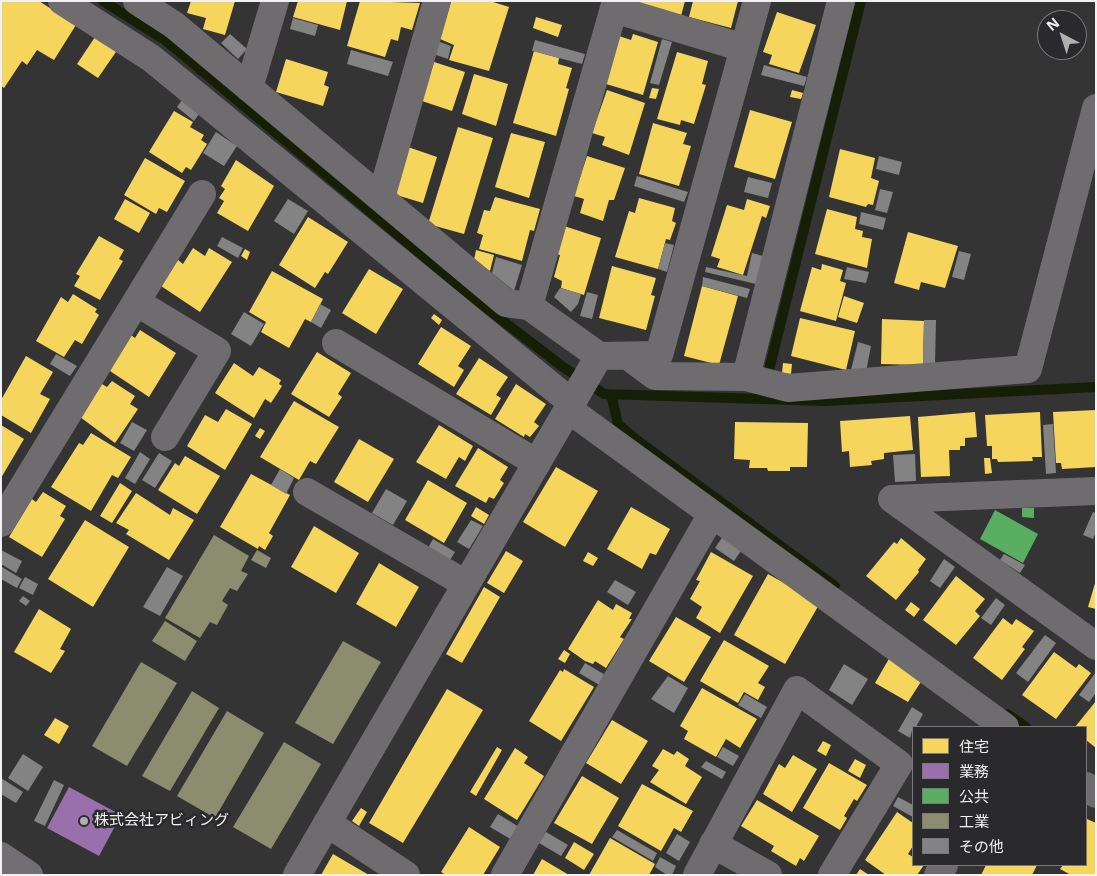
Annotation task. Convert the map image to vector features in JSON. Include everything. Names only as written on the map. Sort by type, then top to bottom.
[{"type":"main road","points":[[1,856],[29,875]]},
{"type":"street","points":[[62,1],[151,58],[712,514],[1004,726]]},
{"type":"street","points":[[137,1],[174,25],[506,303],[530,306],[595,362]]},
{"type":"street","points":[[249,88],[275,1]]},
{"type":"street","points":[[380,198],[437,1]]},
{"type":"street","points":[[297,875],[595,362],[628,356],[659,355],[757,1]]},
{"type":"street","points":[[760,380],[841,1]]},
{"type":"street","points":[[530,306],[615,5],[744,48]]},
{"type":"street","points":[[628,356],[655,376],[760,380],[788,388],[1028,370],[1096,108]]},
{"type":"street","points":[[1,523],[202,194]]},
{"type":"street","points":[[136,302],[217,351],[165,436]]},
{"type":"street","points":[[336,344],[537,463]]},
{"type":"street","points":[[1096,491],[892,499],[1096,646]]},
{"type":"street","points":[[307,492],[466,584]]},
{"type":"street","points":[[505,875],[712,514]]},
{"type":"street","points":[[697,875],[797,690],[899,764],[832,875]]},
{"type":"street","points":[[327,823],[406,875]]},
{"type":"street","points":[[714,844],[768,875]]},
{"type":"building: 住宅","points":[[1,1],[39,1],[76,25],[54,60],[37,50],[27,65],[22,61],[4,88],[1,86]]},
{"type":"building: 住宅","points":[[191,1],[235,1],[225,35],[203,29],[206,18],[187,13]]},
{"type":"building: 住宅","points":[[298,1],[347,1],[340,30],[293,17]]},
{"type":"building: 住宅","points":[[360,1],[420,3],[412,30],[401,27],[398,41],[391,39],[385,57],[347,46]]},
{"type":"building: 住宅","points":[[451,1],[490,1],[509,7],[489,71],[449,60],[454,45],[440,39]]},
{"type":"building: 住宅","points":[[631,1],[685,1],[681,16]]},
{"type":"building: 住宅","points":[[693,1],[738,1],[731,28],[689,17]]},
{"type":"building: 住宅","points":[[777,12],[816,25],[799,73],[769,64],[772,55],[763,52]]},
{"type":"building: 住宅","points":[[536,17],[562,25],[558,37],[533,28]]},
{"type":"building: 住宅","points":[[97,34],[118,49],[98,78],[77,64]]},
{"type":"building: 住宅","points":[[633,34],[658,42],[643,95],[606,84],[619,36],[631,40]]},
{"type":"building: 住宅","points":[[534,51],[559,58],[558,64],[572,68],[566,88],[569,89],[556,136],[513,123]]},
{"type":"building: 住宅","points":[[677,52],[708,61],[702,84],[706,85],[694,124],[681,120],[680,125],[657,119]]},
{"type":"building: 住宅","points":[[286,59],[328,72],[324,85],[329,87],[323,106],[276,92]]},
{"type":"building: 住宅","points":[[434,62],[465,72],[452,111],[422,101]]},
{"type":"building: 住宅","points":[[474,74],[508,84],[496,126],[462,114]]},
{"type":"building: 住宅","points":[[652,88],[659,89],[656,99],[649,98]]},
{"type":"building: 住宅","points":[[607,90],[645,103],[629,155],[602,145],[605,137],[592,133]]},
{"type":"building: 住宅","points":[[792,90],[803,93],[801,99],[790,97]]},
{"type":"building: 住宅","points":[[750,110],[792,122],[775,179],[734,167]]},
{"type":"building: 住宅","points":[[174,111],[193,122],[190,127],[204,135],[201,140],[207,144],[191,170],[186,167],[182,173],[149,152]]},
{"type":"building: 住宅","points":[[653,123],[687,133],[683,144],[691,146],[679,186],[639,174]]},
{"type":"building: 住宅","points":[[458,127],[493,138],[464,234],[428,224]]},
{"type":"building: 住宅","points":[[511,133],[545,142],[529,198],[495,187]]},
{"type":"building: 住宅","points":[[408,147],[437,157],[423,203],[393,194]]},
{"type":"building: 住宅","points":[[840,149],[875,158],[871,178],[879,181],[873,205],[868,204],[866,207],[829,197]]},
{"type":"building: 住宅","points":[[587,156],[625,168],[614,200],[609,200],[603,221],[580,213],[584,199],[574,196]]},
{"type":"building: 住宅","points":[[145,158],[185,181],[167,212],[159,208],[156,214],[124,195]]},
{"type":"building: 住宅","points":[[236,160],[274,186],[248,231],[217,213],[224,201],[219,198],[225,189],[221,186]]},
{"type":"building: 住宅","points":[[495,197],[540,209],[534,231],[530,230],[522,261],[479,249],[483,235],[477,233],[484,210],[490,211]]},
{"type":"building: 住宅","points":[[639,198],[675,208],[672,221],[676,223],[670,240],[666,239],[658,269],[615,257],[629,211],[635,213]]},
{"type":"building: 住宅","points":[[125,199],[150,213],[139,233],[114,219]]},
{"type":"building: 住宅","points":[[747,199],[770,206],[766,218],[762,216],[743,275],[717,267],[720,259],[711,256],[727,205],[744,210]]},
{"type":"building: 住宅","points":[[827,209],[857,217],[855,229],[863,231],[862,237],[872,239],[867,268],[815,254]]},
{"type":"building: 住宅","points":[[308,217],[348,242],[328,274],[325,272],[315,288],[279,265]]},
{"type":"building: 住宅","points":[[564,226],[601,238],[584,295],[561,288],[562,281],[554,277],[560,255],[556,254]]},
{"type":"building: 住宅","points":[[908,232],[958,246],[945,288],[921,282],[919,290],[894,283]]},
{"type":"building: 住宅","points":[[99,236],[124,250],[119,259],[123,261],[100,300],[74,286],[80,276],[76,274]]},
{"type":"building: 住宅","points":[[193,248],[205,256],[209,248],[232,262],[200,312],[161,286],[178,260],[183,264]]},
{"type":"building: 住宅","points":[[245,249],[250,252],[247,260],[241,256]]},
{"type":"building: 住宅","points":[[476,250],[494,255],[490,271],[474,260]]},
{"type":"building: 住宅","points":[[822,264],[843,270],[840,281],[846,283],[836,321],[800,311],[812,267],[821,270]]},
{"type":"building: 住宅","points":[[612,266],[656,278],[651,295],[655,296],[646,330],[599,318]]},
{"type":"building: 住宅","points":[[369,269],[403,289],[376,334],[342,313]]},
{"type":"building: 住宅","points":[[272,271],[323,299],[311,322],[305,319],[289,348],[261,332],[266,322],[249,312]]},
{"type":"building: 住宅","points":[[702,286],[738,296],[719,365],[684,356]]},
{"type":"building: 住宅","points":[[73,294],[97,309],[95,312],[99,315],[82,344],[75,340],[64,357],[36,341],[61,297],[68,302]]},
{"type":"building: 住宅","points":[[844,296],[864,303],[857,323],[838,317]]},
{"type":"building: 住宅","points":[[434,314],[442,320],[439,325],[431,318]]},
{"type":"building: 住宅","points":[[800,318],[855,331],[846,370],[791,356]]},
{"type":"building: 住宅","points":[[882,319],[924,321],[923,365],[881,364]]},
{"type":"building: 住宅","points":[[441,327],[471,346],[458,366],[464,370],[454,387],[418,364]]},
{"type":"building: 住宅","points":[[140,330],[176,353],[149,397],[110,371],[128,333],[135,338]]},
{"type":"building: 住宅","points":[[317,352],[351,373],[338,394],[342,397],[329,417],[291,394]]},
{"type":"building: 住宅","points":[[26,356],[53,372],[40,394],[50,399],[31,433],[1,415],[1,400]]},
{"type":"building: 住宅","points":[[479,358],[508,377],[496,395],[501,398],[491,415],[456,394]]},
{"type":"building: 住宅","points":[[234,363],[253,376],[259,367],[281,380],[279,384],[282,386],[271,403],[265,399],[254,418],[215,393]]},
{"type":"building: 住宅","points":[[783,363],[792,364],[791,374],[782,373]]},
{"type":"building: 住宅","points":[[112,381],[135,396],[130,404],[138,409],[115,443],[80,417],[102,384],[107,387]]},
{"type":"building: 住宅","points":[[516,384],[546,404],[534,422],[539,426],[530,437],[525,434],[524,437],[495,419]]},
{"type":"building: 住宅","points":[[294,401],[339,427],[316,464],[310,461],[299,480],[260,457]]},
{"type":"building: 住宅","points":[[226,409],[252,424],[225,470],[187,446],[205,415],[218,422]]},
{"type":"building: 住宅","points":[[1096,410],[1096,467],[1062,469],[1061,463],[1056,463],[1053,412]]},
{"type":"building: 住宅","points":[[975,412],[977,437],[965,438],[965,446],[960,446],[960,450],[949,450],[950,476],[921,477],[918,417]]},
{"type":"building: 住宅","points":[[1040,412],[1042,457],[1032,457],[1033,461],[998,462],[997,459],[992,459],[992,446],[987,446],[985,415]]},
{"type":"building: 住宅","points":[[910,416],[913,450],[884,453],[884,459],[871,461],[872,465],[850,467],[849,451],[842,452],[840,421]]},
{"type":"building: 住宅","points":[[735,422],[808,423],[807,467],[790,467],[790,471],[768,471],[767,468],[749,468],[750,460],[734,459]]},
{"type":"building: 住宅","points":[[1,425],[24,439],[1,478]]},
{"type":"building: 住宅","points":[[439,425],[473,446],[465,461],[459,457],[446,479],[416,462]]},
{"type":"building: 住宅","points":[[260,428],[265,431],[260,439],[255,436]]},
{"type":"building: 住宅","points":[[91,433],[131,457],[118,478],[112,475],[91,511],[51,487],[79,443],[83,445]]},
{"type":"building: 住宅","points":[[359,439],[394,459],[368,502],[334,482]]},
{"type":"building: 住宅","points":[[478,448],[508,467],[500,480],[504,483],[494,499],[489,497],[486,503],[455,486]]},
{"type":"building: 住宅","points":[[185,456],[220,476],[197,514],[158,490],[175,463],[179,466]]},
{"type":"building: 住宅","points":[[984,458],[990,458],[992,473],[985,474]]},
{"type":"building: 住宅","points":[[556,467],[598,491],[565,547],[523,522]]},
{"type":"building: 住宅","points":[[251,474],[290,495],[269,533],[273,536],[265,550],[259,546],[258,549],[220,527]]},
{"type":"building: 住宅","points":[[428,480],[467,503],[444,543],[405,520]]},
{"type":"building: 住宅","points":[[120,483],[132,491],[112,523],[100,516]]},
{"type":"building: 住宅","points":[[43,492],[66,506],[60,516],[65,519],[42,557],[9,537],[32,499],[36,502]]},
{"type":"building: 住宅","points":[[136,493],[170,515],[173,508],[194,520],[169,560],[126,534],[129,530],[116,523]]},
{"type":"building: 住宅","points":[[476,507],[489,515],[484,524],[471,516]]},
{"type":"building: 住宅","points":[[631,507],[670,529],[656,555],[650,553],[642,569],[607,549]]},
{"type":"building: 住宅","points":[[85,520],[129,547],[93,607],[48,579]]},
{"type":"building: 住宅","points":[[314,526],[359,553],[336,593],[291,567]]},
{"type":"building: 住宅","points":[[901,538],[926,559],[918,570],[919,572],[896,600],[866,576],[894,542],[897,544]]},
{"type":"building: 住宅","points":[[506,551],[523,561],[504,593],[487,583]]},
{"type":"building: 住宅","points":[[588,552],[598,558],[593,566],[583,561]]},
{"type":"building: 住宅","points":[[711,552],[753,576],[720,633],[696,618],[702,607],[690,599],[700,581],[696,580]]},
{"type":"building: 住宅","points":[[379,563],[419,587],[396,627],[356,604]]},
{"type":"building: 住宅","points":[[768,574],[820,603],[785,664],[734,635]]},
{"type":"building: 住宅","points":[[956,576],[985,599],[975,611],[980,616],[956,645],[923,620]]},
{"type":"building: 住宅","points":[[1096,580],[1096,609],[1088,607]]},
{"type":"building: 住宅","points":[[484,587],[500,597],[462,663],[446,654]]},
{"type":"building: 住宅","points":[[598,600],[613,610],[616,604],[632,613],[629,619],[632,619],[620,637],[624,639],[606,668],[595,661],[593,664],[585,661],[568,649]]},
{"type":"building: 住宅","points":[[911,602],[920,609],[914,617],[905,610]]},
{"type":"building: 住宅","points":[[39,609],[71,629],[60,649],[65,651],[51,673],[14,652]]},
{"type":"building: 住宅","points":[[676,617],[711,637],[684,682],[649,661]]},
{"type":"building: 住宅","points":[[1003,618],[1012,625],[1016,619],[1034,631],[1022,647],[1025,649],[1002,680],[973,658]]},
{"type":"building: 住宅","points":[[724,640],[769,666],[758,683],[765,687],[758,700],[744,692],[738,703],[700,681]]},
{"type":"building: 住宅","points":[[564,650],[570,654],[565,663],[558,659]]},
{"type":"building: 住宅","points":[[1054,652],[1076,668],[1079,664],[1091,673],[1056,719],[1022,695]]},
{"type":"building: 住宅","points":[[890,657],[924,677],[908,702],[875,683]]},
{"type":"building: 住宅","points":[[564,669],[594,687],[561,741],[529,721],[560,670],[563,672]]},
{"type":"building: 住宅","points":[[702,688],[757,719],[740,748],[726,739],[716,757],[684,739],[688,731],[680,726]]},
{"type":"building: 住宅","points":[[447,689],[483,710],[403,843],[369,823]]},
{"type":"building: 住宅","points":[[1096,701],[1096,748],[1087,741],[1087,726],[1076,726]]},
{"type":"building: 住宅","points":[[55,718],[69,726],[59,744],[44,735]]},
{"type":"building: 住宅","points":[[612,720],[648,741],[621,784],[586,763]]},
{"type":"building: 住宅","points":[[823,741],[831,745],[826,756],[817,751]]},
{"type":"building: 住宅","points":[[497,747],[502,750],[476,796],[470,792]]},
{"type":"building: 住宅","points":[[515,748],[528,757],[524,763],[544,776],[517,820],[484,799]]},
{"type":"building: 住宅","points":[[663,749],[674,755],[677,751],[689,759],[685,766],[702,777],[686,804],[650,782],[659,770],[652,766]]},
{"type":"building: 住宅","points":[[793,755],[817,769],[792,812],[763,794],[779,764],[785,768]]},
{"type":"building: 住宅","points":[[855,759],[866,765],[860,778],[848,771]]},
{"type":"building: 住宅","points":[[829,763],[867,785],[857,801],[854,799],[844,816],[847,818],[840,830],[803,808]]},
{"type":"building: 住宅","points":[[582,776],[619,798],[592,844],[554,823]]},
{"type":"building: 住宅","points":[[642,784],[693,811],[681,832],[674,828],[661,851],[618,826]]},
{"type":"building: 住宅","points":[[757,800],[819,836],[804,861],[800,858],[796,866],[771,851],[774,846],[741,826]]},
{"type":"building: 住宅","points":[[361,808],[367,812],[359,826],[352,821]]},
{"type":"building: 住宅","points":[[897,812],[912,822],[912,848],[908,854],[912,856],[912,866],[923,866],[917,875],[886,875],[865,860]]},
{"type":"building: 住宅","points":[[1087,819],[1096,823],[1096,875],[1071,875],[1060,869],[1062,866],[1087,866]]},
{"type":"building: 住宅","points":[[469,827],[500,847],[483,875],[446,875],[441,872]]},
{"type":"building: 住宅","points":[[610,838],[655,864],[649,875],[589,875]]},
{"type":"building: 住宅","points":[[574,842],[594,854],[584,870],[565,858]]},
{"type":"building: 住宅","points":[[333,854],[369,875],[321,875]]},
{"type":"building: 住宅","points":[[542,859],[569,875],[533,875]]},
{"type":"building: 住宅","points":[[986,866],[1036,866],[1032,875],[981,875]]},
{"type":"building: 住宅","points":[[860,869],[869,875],[856,875]]},
{"type":"building: 業務","points":[[69,787],[121,815],[99,856],[47,828]]},
{"type":"building: 公共","points":[[1022,508],[1034,508],[1034,518],[1022,517]]},
{"type":"building: 公共","points":[[995,510],[1038,534],[1023,563],[980,539]]},
{"type":"building: 工業","points":[[214,535],[249,556],[241,571],[248,574],[237,591],[230,588],[222,601],[228,605],[217,625],[210,622],[200,638],[165,618]]},
{"type":"building: 工業","points":[[257,550],[271,558],[266,568],[251,560]]},
{"type":"building: 工業","points":[[165,621],[197,641],[185,661],[152,641]]},
{"type":"building: 工業","points":[[343,641],[381,662],[333,744],[295,723]]},
{"type":"building: 工業","points":[[141,662],[177,683],[127,766],[92,746]]},
{"type":"building: 工業","points":[[192,691],[219,708],[170,791],[142,776]]},
{"type":"building: 工業","points":[[227,711],[264,733],[215,818],[177,796]]},
{"type":"building: 工業","points":[[284,742],[321,764],[271,849],[233,827]]},
{"type":"building: その他","points":[[293,18],[318,25],[315,36],[290,29]]},
{"type":"building: その他","points":[[230,34],[247,49],[238,59],[221,43]]},
{"type":"building: その他","points":[[662,39],[672,42],[659,85],[650,83]]},
{"type":"building: その他","points":[[535,40],[585,54],[582,64],[532,51]]},
{"type":"building: その他","points":[[437,41],[451,46],[448,59],[433,54]]},
{"type":"building: その他","points":[[351,50],[393,62],[388,76],[347,64]]},
{"type":"building: その他","points":[[764,65],[807,77],[804,86],[761,75]]},
{"type":"building: その他","points":[[182,100],[199,114],[194,121],[177,107]]},
{"type":"building: その他","points":[[216,132],[237,146],[224,166],[203,153]]},
{"type":"building: その他","points":[[879,156],[902,162],[899,175],[876,169]]},
{"type":"building: その他","points":[[637,176],[688,192],[684,202],[634,186]]},
{"type":"building: その他","points":[[748,177],[772,183],[768,198],[744,192]]},
{"type":"building: その他","points":[[880,189],[893,192],[887,213],[875,210]]},
{"type":"building: その他","points":[[288,199],[308,211],[294,234],[274,221]]},
{"type":"building: その他","points":[[861,212],[886,218],[883,230],[859,224]]},
{"type":"building: その他","points":[[222,237],[243,248],[238,258],[217,246]]},
{"type":"building: その他","points":[[665,243],[674,245],[667,272],[658,269]]},
{"type":"building: その他","points":[[959,251],[971,254],[964,280],[952,277]]},
{"type":"building: その他","points":[[752,253],[763,256],[756,284],[705,272],[706,267],[747,276]]},
{"type":"building: その他","points":[[496,257],[522,265],[514,291],[492,273]]},
{"type":"building: その他","points":[[847,267],[869,272],[866,283],[844,279]]},
{"type":"building: その他","points":[[703,277],[750,289],[747,298],[702,286]]},
{"type":"building: その他","points":[[560,288],[581,294],[578,304],[571,312],[554,297]]},
{"type":"building: その他","points":[[587,292],[598,295],[592,319],[580,316]]},
{"type":"building: その他","points":[[320,304],[331,310],[321,328],[311,322]]},
{"type":"building: その他","points":[[244,312],[264,324],[251,346],[231,334]]},
{"type":"building: その他","points":[[924,320],[936,320],[935,365],[923,365]]},
{"type":"building: その他","points":[[858,342],[871,346],[866,372],[850,374]]},
{"type":"building: その他","points":[[56,354],[77,366],[70,376],[50,364]]},
{"type":"building: その他","points":[[132,422],[147,430],[134,451],[120,443]]},
{"type":"building: その他","points":[[1053,424],[1056,473],[1046,474],[1043,425]]},
{"type":"building: その他","points":[[140,452],[150,459],[135,484],[125,478]]},
{"type":"building: その他","points":[[159,453],[172,461],[155,488],[142,480]]},
{"type":"building: その他","points":[[915,454],[916,481],[895,482],[893,455]]},
{"type":"building: その他","points":[[280,469],[294,478],[286,494],[271,485]]},
{"type":"building: その他","points":[[386,489],[407,501],[393,525],[372,513]]},
{"type":"building: その他","points":[[1093,512],[1096,513],[1096,532],[1093,539],[1083,535]]},
{"type":"building: その他","points":[[471,520],[483,526],[469,549],[457,542]]},
{"type":"building: その他","points":[[726,532],[745,545],[734,561],[715,548]]},
{"type":"building: その他","points":[[433,539],[455,552],[450,560],[428,548]]},
{"type":"building: その他","points":[[1,550],[22,561],[16,573],[1,564]]},
{"type":"building: その他","points":[[1004,554],[1025,565],[1020,573],[1000,560]]},
{"type":"building: その他","points":[[944,559],[955,567],[940,588],[930,581]]},
{"type":"building: その他","points":[[2,567],[22,579],[17,588],[1,579]]},
{"type":"building: その他","points":[[167,567],[183,576],[160,616],[143,607]]},
{"type":"building: その他","points":[[25,577],[38,584],[33,595],[19,588]]},
{"type":"building: その他","points":[[615,580],[636,592],[628,605],[607,592]]},
{"type":"building: その他","points":[[23,596],[30,601],[26,606],[19,601]]},
{"type":"building: その他","points":[[996,598],[1005,605],[991,625],[981,618]]},
{"type":"building: その他","points":[[1045,635],[1056,643],[1028,682],[1016,673]]},
{"type":"building: その他","points":[[585,663],[607,676],[601,686],[579,673]]},
{"type":"building: その他","points":[[844,664],[868,679],[852,705],[829,690]]},
{"type":"building: その他","points":[[1096,672],[1096,693],[1089,702],[1079,695]]},
{"type":"building: その他","points":[[668,676],[688,688],[674,713],[651,699]]},
{"type":"building: その他","points":[[745,694],[767,707],[761,718],[738,705]]},
{"type":"building: その他","points":[[912,707],[923,714],[917,726],[912,726],[910,738],[898,731]]},
{"type":"building: その他","points":[[723,747],[739,756],[733,766],[717,757]]},
{"type":"building: その他","points":[[23,754],[43,767],[28,791],[8,778]]},
{"type":"building: その他","points":[[706,761],[726,772],[722,779],[701,767]]},
{"type":"building: その他","points":[[1,778],[23,792],[16,803],[1,794]]},
{"type":"building: その他","points":[[54,780],[64,785],[45,826],[34,821]]},
{"type":"building: その他","points":[[898,797],[912,804],[912,816],[893,806]]},
{"type":"building: その他","points":[[498,814],[519,827],[512,840],[490,827]]},
{"type":"building: その他","points":[[617,830],[657,853],[653,861],[612,837]]},
{"type":"building: その他","points":[[546,832],[568,845],[561,856],[539,843]]},
{"type":"building: その他","points":[[677,834],[690,842],[679,861],[666,853]]},
{"type":"building: その他","points":[[660,857],[676,866],[672,875],[667,875],[655,867]]},
{"type":"waterway","points":[[103,1],[165,40],[472,297],[563,367],[604,394],[824,401],[1096,387]]},
{"type":"waterway","points":[[766,382],[861,1]]},
{"type":"waterway","points":[[611,394],[618,424],[835,586]]},
{"type":"waterway","points":[[1007,714],[1025,726]]},
{"type":"place","name":"株式会社アビィング","points":[[84,821]]}]
